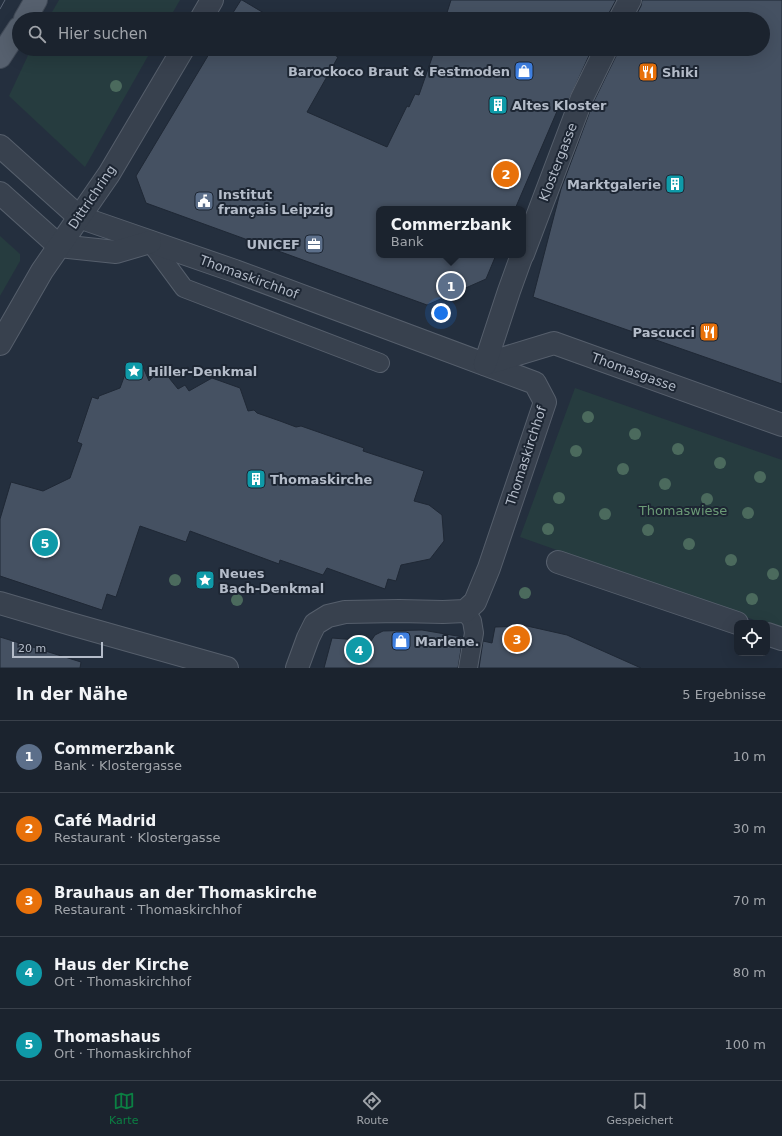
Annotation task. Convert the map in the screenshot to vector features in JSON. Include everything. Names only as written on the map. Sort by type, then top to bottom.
[{"type":"main road","points":[[29,12],[36,0]]},
{"type":"main road","points":[[0,57],[12,39]]},
{"type":"street","points":[[205,12],[212,0]]},
{"type":"street","points":[[624,12],[630,0]]},
{"type":"street","name":"Dittrichring","points":[[0,344],[42,271],[108,174],[179,56]]},
{"type":"street","name":"Klostergasse","points":[[526,246],[582,98],[603,56]]},
{"type":"street","name":"Thomaskirchhof","points":[[0,146],[79,217],[235,271],[535,383],[545,402],[481,587],[475,602],[464,610]]},
{"type":"street","points":[[0,193],[59,246],[116,252],[150,242]]},
{"type":"street","name":"Klostergasse","points":[[485,364],[521,258]]},
{"type":"street","name":"Thomasgasse","points":[[485,364],[554,343],[782,425]]},
{"type":"street","points":[[558,562],[734,622]]},
{"type":"street","points":[[0,603],[227,668]]},
{"type":"street","points":[[297,668],[315,624],[328,616],[345,612],[443,612],[464,610]]},
{"type":"street","points":[[770,635],[782,639]]},
{"type":"lane","points":[[150,242],[184,288],[380,363]]},
{"type":"lane","points":[[464,610],[472,621],[474,633],[468,668]]},
{"type":"green space","points":[[59,0],[180,0],[173,12],[52,12]]},
{"type":"green space","points":[[28,56],[148,56],[85,167],[9,96]]},
{"type":"green space","points":[[0,236],[20,254],[20,261],[0,296]]},
{"type":"green space","name":"Thomaswiese","points":[[575,388],[782,460],[782,630],[770,625],[770,620],[755,620],[520,537]]},
{"type":"building","points":[[242,0],[262,12],[233,12]]},
{"type":"building","points":[[451,0],[616,0],[610,12],[447,12]]},
{"type":"building","name":"Marktgalerie","points":[[642,0],[782,0],[782,384],[533,297],[561,189],[593,103],[616,56],[770,56],[770,12],[638,12]]},
{"type":"building","points":[[208,56],[336,56],[338,57],[307,112],[387,147],[407,106],[409,107],[415,94],[419,95],[433,56],[589,56],[567,104],[561,102],[516,206],[376,206],[376,258],[495,258],[486,279],[427,305],[146,203],[136,176]]},
{"type":"building","name":"Thomaskirche","points":[[143,367],[149,381],[161,368],[178,389],[185,385],[189,391],[212,378],[240,388],[248,411],[254,410],[257,413],[296,427],[301,426],[364,448],[363,451],[424,471],[414,501],[429,505],[442,515],[444,541],[430,559],[401,565],[396,581],[388,579],[385,589],[327,568],[323,575],[280,560],[279,564],[190,531],[186,542],[140,526],[116,597],[107,594],[102,610],[0,576],[0,519],[11,482],[43,491],[70,478],[82,444],[77,442],[92,397],[98,399],[99,396],[120,388],[127,369]]},
{"type":"building","points":[[527,626],[567,635],[641,668],[479,668],[483,641],[492,643],[495,627]]},
{"type":"building","points":[[422,630],[463,637],[458,668],[324,668],[332,638],[371,641],[375,635],[383,631]]},
{"type":"building","points":[[0,637],[81,662],[80,668],[0,668]]},
{"type":"tram line","points":[[0,9],[5,0]]},
{"type":"place","name":"Barockoco Braut & Festmoden","points":[[524,71]]},
{"type":"place","name":"Shiki","points":[[648,72]]},
{"type":"place","name":"Altes Kloster","points":[[498,105]]},
{"type":"place","name":"Café Madrid","points":[[506,174]]},
{"type":"place","name":"Marktgalerie","points":[[675,184]]},
{"type":"place","name":"Institut français Leipzig","points":[[204,201]]},
{"type":"place","name":"UNICEF","points":[[314,244]]},
{"type":"place","name":"Commerzbank","points":[[451,286]]},
{"type":"place","name":"Pascucci","points":[[709,332]]},
{"type":"place","name":"Hiller-Denkmal","points":[[134,371]]},
{"type":"place","name":"Thomaskirche","points":[[256,479]]},
{"type":"place","name":"Thomashaus","points":[[45,543]]},
{"type":"place","name":"Neues Bach-Denkmal","points":[[205,580]]},
{"type":"place","name":"Brauhaus an der Thomaskirche","points":[[517,639]]},
{"type":"place","name":"Marlene.","points":[[401,641]]},
{"type":"place","name":"Haus der Kirche","points":[[359,650]]}]
